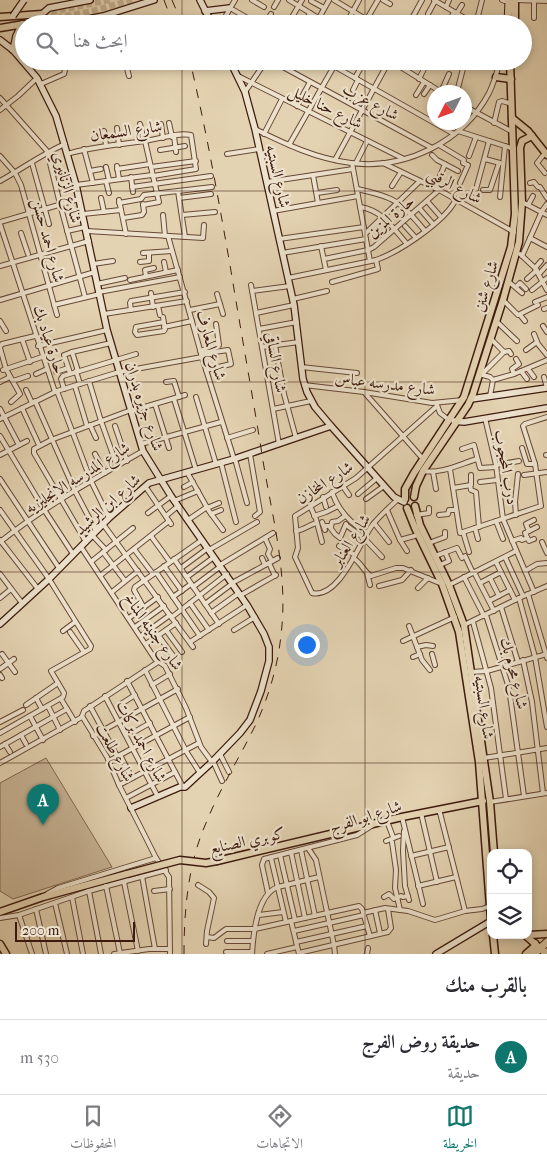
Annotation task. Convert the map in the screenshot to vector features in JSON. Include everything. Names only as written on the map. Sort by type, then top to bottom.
[{"type":"highway","points":[[508,15],[509,1]]},
{"type":"highway","points":[[534,954],[543,950],[547,942]]},
{"type":"main road","points":[[509,1],[513,15]]},
{"type":"main road","points":[[27,15],[42,14]]},
{"type":"main road","points":[[1,16],[15,16]]},
{"type":"main road","points":[[0,28],[15,26]]},
{"type":"main road","name":"شارع شنن","points":[[414,497],[416,486],[423,472],[463,400],[485,346],[508,268],[515,214],[510,70]]},
{"type":"main road","points":[[496,76],[511,79]]},
{"type":"main road","points":[[512,118],[522,124],[546,154]]},
{"type":"main road","points":[[513,140],[522,140],[532,136]]},
{"type":"main road","name":"شارع شنن","points":[[404,502],[405,489],[423,458],[471,399],[481,374],[485,346],[490,339],[508,282],[508,268],[519,254],[525,203],[520,148],[522,140]]},
{"type":"main road","points":[[414,497],[409,496],[404,502],[412,508],[415,506]]},
{"type":"main road","name":"شارع السبتيه","points":[[414,497],[416,515],[440,565],[459,632],[493,849]]},
{"type":"main road","name":"شارع السبتيه","points":[[404,502],[418,535],[446,585],[464,625],[484,758],[490,894]]},
{"type":"main road","name":"شارع ابو الفرج","points":[[374,824],[439,809],[486,801]]},
{"type":"main road","name":"كوبري الصنايع","points":[[43,897],[180,860],[206,863],[218,861],[374,824]]},
{"type":"main road","points":[[0,912],[43,897]]},
{"type":"main road","points":[[532,935],[547,934]]},
{"type":"main road","points":[[493,939],[495,954]]},
{"type":"main road","points":[[531,939],[543,950]]},
{"type":"main road","points":[[0,944],[6,954]]},
{"type":"main road","points":[[526,954],[534,947],[543,950]]},
{"type":"street","points":[[12,16],[24,0]]},
{"type":"street","points":[[42,14],[49,8],[90,0]]},
{"type":"street","points":[[106,15],[154,0]]},
{"type":"street","points":[[200,0],[207,15]]},
{"type":"street","points":[[226,15],[235,0]]},
{"type":"street","points":[[274,7],[278,0]]},
{"type":"street","points":[[288,0],[313,15]]},
{"type":"street","points":[[294,15],[302,0]]},
{"type":"street","points":[[320,15],[329,0]]},
{"type":"street","points":[[334,0],[360,15]]},
{"type":"street","points":[[351,15],[358,0]]},
{"type":"street","points":[[369,15],[378,0]]},
{"type":"street","points":[[383,0],[390,4]]},
{"type":"street","points":[[414,15],[422,0]]},
{"type":"street","points":[[428,14],[434,0],[460,15]]},
{"type":"street","points":[[446,7],[449,0]]},
{"type":"street","points":[[478,15],[482,0]]},
{"type":"street","points":[[534,0],[534,18]]},
{"type":"street","points":[[254,1],[264,8]]},
{"type":"street","points":[[312,1],[324,8]]},
{"type":"street","points":[[509,1],[547,1]]},
{"type":"street","points":[[456,13],[462,5]]},
{"type":"street","points":[[205,11],[230,8],[242,15]]},
{"type":"street","points":[[373,8],[378,11]]},
{"type":"street","name":"شارع جزيره بدران","points":[[0,40],[15,51]]},
{"type":"street","name":"شارع جزيره بدران","points":[[30,70],[39,81],[56,116],[76,186],[107,330],[143,451],[174,501],[227,574],[255,617],[269,647],[269,661],[262,690],[246,726],[220,754],[184,787],[131,808]]},
{"type":"street","points":[[0,110],[39,81],[64,74],[66,72],[65,70]]},
{"type":"street","points":[[128,70],[129,76]]},
{"type":"street","name":"شارع السبتيه","points":[[234,70],[245,92],[255,128],[297,322],[304,385],[311,401],[332,426],[384,486],[404,502]]},
{"type":"street","points":[[245,92],[261,70]]},
{"type":"street","name":"شارع عزب","points":[[288,70],[432,148]]},
{"type":"street","points":[[288,145],[332,70]]},
{"type":"street","points":[[341,70],[456,133],[476,136],[514,149]]},
{"type":"street","points":[[353,90],[360,70]]},
{"type":"street","points":[[335,160],[385,70]]},
{"type":"street","points":[[404,70],[428,85]]},
{"type":"street","points":[[419,79],[424,70]]},
{"type":"street","points":[[459,85],[463,70]]},
{"type":"street","points":[[255,128],[288,145],[335,160],[354,163],[383,163],[404,159],[439,145],[456,133],[486,99],[498,70]]},
{"type":"street","points":[[444,85],[449,74]]},
{"type":"street","name":"شارع حنا خليل","points":[[236,75],[404,159]]},
{"type":"street","points":[[296,106],[310,82]]},
{"type":"street","points":[[416,95],[424,82]]},
{"type":"street","points":[[424,94],[427,90]]},
{"type":"street","name":"شارع الزنانيري","points":[[0,98],[47,151],[66,231],[85,297]]},
{"type":"street","points":[[264,134],[282,99]]},
{"type":"street","points":[[494,122],[499,102],[512,104]]},
{"type":"street","points":[[472,111],[513,132]]},
{"type":"street","points":[[169,123],[175,150]]},
{"type":"street","points":[[140,124],[159,202],[143,205]]},
{"type":"street","points":[[161,124],[163,138]]},
{"type":"street","points":[[117,128],[120,145]]},
{"type":"street","points":[[104,131],[106,145]]},
{"type":"street","name":"شارع السمعان","points":[[67,154],[106,145],[120,145],[189,134],[193,138],[196,162]]},
{"type":"street","points":[[469,156],[476,136]]},
{"type":"street","points":[[367,141],[354,163],[353,169],[370,261]]},
{"type":"street","points":[[475,193],[489,141]]},
{"type":"street","points":[[0,181],[32,163],[47,151],[64,144]]},
{"type":"street","points":[[439,145],[464,160],[463,163],[468,166],[460,183]]},
{"type":"street","points":[[160,150],[175,150],[185,146]]},
{"type":"street","points":[[500,197],[506,146]]},
{"type":"street","points":[[227,154],[259,148]]},
{"type":"street","points":[[84,149],[94,183]]},
{"type":"street","points":[[546,154],[537,163],[546,173]]},
{"type":"street","points":[[432,155],[437,160],[458,171]]},
{"type":"street","name":"شارع احمد حسن","points":[[0,156],[15,173],[21,185],[56,315]]},
{"type":"street","points":[[485,159],[504,164]]},
{"type":"street","points":[[76,186],[107,180],[119,179],[195,170],[197,167],[196,162],[117,168],[119,179]]},
{"type":"street","points":[[32,163],[50,224]]},
{"type":"street","name":"شارع الرقبي","points":[[383,163],[456,199],[514,232]]},
{"type":"street","points":[[484,190],[490,190],[499,163]]},
{"type":"street","points":[[437,189],[445,164]]},
{"type":"street","points":[[90,171],[104,168],[109,193]]},
{"type":"street","points":[[267,182],[353,169]]},
{"type":"street","points":[[392,186],[401,172]]},
{"type":"street","points":[[313,175],[318,203]]},
{"type":"street","points":[[132,187],[211,176]]},
{"type":"street","points":[[131,177],[133,192]]},
{"type":"street","points":[[365,234],[420,181]]},
{"type":"street","points":[[530,183],[534,182],[547,198]]},
{"type":"street","points":[[126,234],[119,201],[142,199],[144,195],[212,187]]},
{"type":"street","points":[[357,189],[384,195],[398,202],[425,231]]},
{"type":"street","name":"حارة المزين","points":[[324,259],[368,250],[377,245],[427,201],[437,189]]},
{"type":"street","points":[[316,193],[337,190]]},
{"type":"street","points":[[178,191],[184,237]]},
{"type":"street","points":[[179,198],[211,194]]},
{"type":"street","points":[[273,211],[358,196]]},
{"type":"street","points":[[533,196],[525,203],[547,215]]},
{"type":"street","points":[[101,198],[104,212]]},
{"type":"street","points":[[0,223],[79,199]]},
{"type":"street","points":[[123,218],[142,215],[144,212],[142,199]]},
{"type":"street","points":[[288,278],[388,256],[425,231],[451,208],[456,199]]},
{"type":"street","points":[[427,201],[441,217]]},
{"type":"street","points":[[547,204],[530,238],[519,254],[530,262],[547,290]]},
{"type":"street","points":[[360,207],[374,210],[383,216],[407,244]]},
{"type":"street","points":[[419,208],[433,224]]},
{"type":"street","points":[[82,214],[121,210]]},
{"type":"street","points":[[182,215],[215,212]]},
{"type":"street","name":"شارع المعارف","points":[[163,215],[167,236],[185,292],[201,354],[247,503]]},
{"type":"street","name":"حارة عياد بك","points":[[0,223],[2,238],[12,262],[42,357],[91,481],[108,518]]},
{"type":"street","points":[[66,231],[86,229],[126,234],[203,238],[204,225]]},
{"type":"street","points":[[405,226],[416,238]]},
{"type":"street","points":[[279,239],[364,228]]},
{"type":"street","points":[[21,233],[28,254]]},
{"type":"street","points":[[530,238],[547,247]]},
{"type":"street","points":[[282,253],[366,239]]},
{"type":"street","points":[[0,266],[89,241]]},
{"type":"street","points":[[25,245],[37,242]]},
{"type":"street","points":[[321,246],[326,270]]},
{"type":"street","points":[[143,253],[172,251]]},
{"type":"street","points":[[140,262],[149,261],[150,253]]},
{"type":"street","points":[[530,262],[533,256]]},
{"type":"street","points":[[332,282],[378,269],[376,260]]},
{"type":"street","points":[[93,264],[114,261]]},
{"type":"street","points":[[164,262],[166,272]]},
{"type":"street","points":[[537,271],[541,262]]},
{"type":"street","points":[[527,279],[547,265]]},
{"type":"street","points":[[146,276],[146,270],[154,268]]},
{"type":"street","points":[[339,268],[341,280]]},
{"type":"street","points":[[130,280],[178,270]]},
{"type":"street","points":[[0,300],[95,272]]},
{"type":"street","points":[[97,284],[125,278]]},
{"type":"street","points":[[54,305],[99,293],[180,278]]},
{"type":"street","points":[[532,290],[547,278]]},
{"type":"street","points":[[508,282],[522,293]]},
{"type":"street","points":[[516,287],[520,283],[526,289]]},
{"type":"street","name":"شارع الساقي","points":[[251,285],[278,444]]},
{"type":"street","points":[[252,291],[290,286]]},
{"type":"street","points":[[256,313],[327,291]]},
{"type":"street","points":[[131,310],[130,301],[151,295],[185,292]]},
{"type":"street","points":[[217,294],[223,314]]},
{"type":"street","points":[[151,295],[153,307]]},
{"type":"street","points":[[518,314],[547,297]]},
{"type":"street","points":[[503,300],[525,321]]},
{"type":"street","points":[[104,314],[187,302]]},
{"type":"street","points":[[190,310],[220,304]]},
{"type":"street","points":[[158,306],[163,320],[162,331],[137,335],[135,332],[136,327],[163,320],[192,321]]},
{"type":"street","points":[[518,314],[519,309]]},
{"type":"street","points":[[0,320],[6,331]]},
{"type":"street","points":[[496,321],[516,341]]},
{"type":"street","points":[[259,329],[297,322]]},
{"type":"street","points":[[201,354],[219,345],[216,324]]},
{"type":"street","points":[[543,326],[547,332]]},
{"type":"street","points":[[38,346],[107,330]]},
{"type":"street","points":[[534,334],[537,342],[547,355]]},
{"type":"street","points":[[4,370],[0,347],[2,344],[35,336]]},
{"type":"street","points":[[22,339],[30,362]]},
{"type":"street","points":[[490,339],[504,352]]},
{"type":"street","points":[[262,347],[299,342]]},
{"type":"street","points":[[526,350],[537,342]]},
{"type":"street","points":[[70,373],[64,355],[111,343]]},
{"type":"street","points":[[275,345],[296,438]]},
{"type":"street","points":[[2,418],[56,391],[89,381],[119,372],[228,350],[231,364],[206,370]]},
{"type":"street","points":[[493,380],[481,374],[504,352],[509,351],[511,354]]},
{"type":"street","points":[[72,352],[80,384]]},
{"type":"street","points":[[64,389],[62,378],[70,373],[136,354]]},
{"type":"street","points":[[4,370],[42,357]]},
{"type":"street","points":[[537,358],[541,363]]},
{"type":"street","points":[[514,374],[512,369],[519,364],[516,359]]},
{"type":"street","points":[[493,380],[547,361]]},
{"type":"street","points":[[0,365],[12,379],[20,395],[11,402]]},
{"type":"street","points":[[301,367],[357,373]]},
{"type":"street","points":[[56,372],[68,368]]},
{"type":"street","points":[[36,374],[47,369]]},
{"type":"street","points":[[528,369],[534,377]]},
{"type":"street","points":[[521,371],[526,379]]},
{"type":"street","points":[[0,382],[28,376]]},
{"type":"street","points":[[471,399],[547,388],[544,377]]},
{"type":"street","points":[[490,396],[493,380]]},
{"type":"street","points":[[89,381],[117,466]]},
{"type":"street","points":[[166,382],[174,381],[184,433],[196,470]]},
{"type":"street","name":"شارع مدرسه عباس","points":[[304,385],[364,392],[437,404],[463,400]]},
{"type":"street","points":[[75,386],[89,426],[96,438]]},
{"type":"street","points":[[26,390],[52,440],[94,533],[125,581]]},
{"type":"street","points":[[364,392],[423,458]]},
{"type":"street","points":[[21,398],[39,445],[101,421],[185,395]]},
{"type":"street","points":[[196,397],[236,522]]},
{"type":"street","points":[[273,409],[311,401]]},
{"type":"street","points":[[155,404],[169,448]]},
{"type":"street","points":[[437,404],[440,413],[453,421],[486,418],[546,408],[547,418],[523,426],[535,464],[541,505]]},
{"type":"street","name":"شارع المخازن","points":[[294,518],[323,497],[356,478],[437,404]]},
{"type":"street","points":[[0,410],[2,418],[19,445]]},
{"type":"street","name":"درب المحجوب","points":[[486,418],[496,466],[503,519],[534,592]]},
{"type":"street","points":[[141,444],[222,422]]},
{"type":"street","points":[[115,426],[127,460]]},
{"type":"street","name":"شارع ابن الرشيد","points":[[0,624],[49,579],[108,518],[145,486],[160,479],[218,464],[332,426]]},
{"type":"street","points":[[226,438],[253,430]]},
{"type":"street","points":[[0,436],[73,554]]},
{"type":"street","points":[[0,455],[27,440]]},
{"type":"street","name":"شارع جنينه المناخ","points":[[39,445],[34,449],[34,454],[61,500],[92,561],[158,662],[164,664],[170,674],[190,717],[199,743],[212,761],[222,781]]},
{"type":"street","points":[[462,449],[474,446],[481,469],[518,461]]},
{"type":"street","points":[[522,448],[527,464],[535,464]]},
{"type":"street","name":"شارع المدرسه الانجليزيه","points":[[0,541],[75,491],[143,451]]},
{"type":"street","points":[[95,454],[105,473]]},
{"type":"street","points":[[250,454],[260,512],[255,516]]},
{"type":"street","points":[[423,472],[450,469],[477,458]]},
{"type":"street","points":[[8,462],[14,459]]},
{"type":"street","points":[[450,469],[461,532],[469,552]]},
{"type":"street","points":[[187,472],[207,508],[223,530]]},
{"type":"street","points":[[433,472],[436,489]]},
{"type":"street","points":[[524,475],[547,472]]},
{"type":"street","points":[[516,516],[515,502],[518,474]]},
{"type":"street","points":[[471,475],[471,490],[476,492],[478,539]]},
{"type":"street","points":[[358,494],[377,478]]},
{"type":"street","points":[[0,479],[59,568]]},
{"type":"street","points":[[480,482],[497,480]]},
{"type":"street","points":[[184,487],[193,482]]},
{"type":"street","points":[[342,485],[349,495]]},
{"type":"street","points":[[101,575],[150,536],[170,523],[145,486]]},
{"type":"street","points":[[366,499],[384,486]]},
{"type":"street","points":[[463,486],[464,493]]},
{"type":"street","points":[[453,488],[470,486]]},
{"type":"street","points":[[148,513],[158,506],[198,491]]},
{"type":"street","points":[[332,492],[338,506],[347,518],[382,557]]},
{"type":"street","points":[[541,498],[547,496]]},
{"type":"street","points":[[323,497],[326,507]]},
{"type":"street","points":[[166,516],[174,501]]},
{"type":"street","name":"شارع العنابر","points":[[294,518],[298,548],[295,557],[312,593],[315,594],[324,591],[336,583],[374,523],[387,510],[404,502]]},
{"type":"street","points":[[188,520],[219,503]]},
{"type":"street","points":[[461,532],[516,516],[541,505],[547,506]]},
{"type":"street","points":[[310,506],[322,542]]},
{"type":"street","points":[[314,516],[338,506]]},
{"type":"street","points":[[416,515],[429,513],[429,508]]},
{"type":"street","points":[[0,510],[49,579],[92,646],[52,669],[51,672],[64,693],[61,699],[0,732]]},
{"type":"street","points":[[211,514],[221,510]]},
{"type":"street","points":[[387,510],[407,551]]},
{"type":"street","points":[[439,515],[448,514],[450,510],[456,510]]},
{"type":"street","points":[[347,518],[340,538],[327,528],[332,522],[347,518]]},
{"type":"street","points":[[529,531],[526,524],[534,520]]},
{"type":"street","points":[[496,521],[503,539]]},
{"type":"street","points":[[181,568],[209,549],[257,522]]},
{"type":"street","points":[[296,531],[304,530],[316,523]]},
{"type":"street","points":[[374,523],[386,535],[389,542]]},
{"type":"street","points":[[103,524],[192,644],[208,630],[247,605]]},
{"type":"street","points":[[346,525],[365,536]]},
{"type":"street","points":[[527,538],[525,533],[537,527]]},
{"type":"street","points":[[92,561],[133,528]]},
{"type":"street","points":[[429,543],[444,537],[445,532]]},
{"type":"street","points":[[174,597],[220,565],[273,533]]},
{"type":"street","points":[[400,540],[418,535]]},
{"type":"street","points":[[150,536],[170,562]]},
{"type":"street","points":[[211,613],[240,594],[276,575],[269,563],[268,554],[270,549],[265,538]]},
{"type":"street","points":[[512,541],[520,538],[522,540],[527,538],[530,541],[534,540]]},
{"type":"street","points":[[144,608],[134,589],[202,540]]},
{"type":"street","points":[[0,541],[38,589]]},
{"type":"street","points":[[451,542],[453,549]]},
{"type":"street","points":[[542,542],[547,553]]},
{"type":"street","points":[[339,546],[354,556],[363,566],[370,585]]},
{"type":"street","points":[[435,556],[458,548],[480,583],[494,611]]},
{"type":"street","points":[[134,549],[174,597],[200,636]]},
{"type":"street","points":[[367,573],[374,575],[396,568],[411,570],[446,585],[516,551]]},
{"type":"street","points":[[440,565],[449,561],[445,552]]},
{"type":"street","points":[[187,577],[214,557]]},
{"type":"street","points":[[505,557],[524,596]]},
{"type":"street","points":[[262,558],[269,563]]},
{"type":"street","points":[[205,604],[233,583],[278,558]]},
{"type":"street","points":[[174,559],[219,624]]},
{"type":"street","points":[[496,562],[510,590],[517,599],[535,657],[547,726]]},
{"type":"street","points":[[525,570],[537,564],[547,564]]},
{"type":"street","points":[[164,566],[182,591]]},
{"type":"street","points":[[379,586],[402,580],[411,570]]},
{"type":"street","points":[[112,592],[138,571]]},
{"type":"street","points":[[480,583],[501,572]]},
{"type":"street","points":[[0,574],[22,603]]},
{"type":"street","points":[[141,636],[182,609],[227,574]]},
{"type":"street","name":"شارع محرم بك","points":[[464,577],[485,616],[503,666],[509,688],[524,796]]},
{"type":"street","points":[[418,588],[428,578]]},
{"type":"street","points":[[490,578],[500,596]]},
{"type":"street","points":[[464,625],[547,586]]},
{"type":"street","points":[[0,598],[11,589]]},
{"type":"street","points":[[489,602],[510,590]]},
{"type":"street","points":[[471,672],[487,671],[547,655],[528,594]]},
{"type":"street","points":[[129,618],[158,598]]},
{"type":"street","points":[[190,603],[208,630]]},
{"type":"street","points":[[135,627],[164,606]]},
{"type":"street","points":[[486,801],[545,793],[532,702],[521,661],[501,607]]},
{"type":"street","points":[[403,641],[455,616]]},
{"type":"street","points":[[234,630],[255,617]]},
{"type":"street","points":[[62,631],[75,622]]},
{"type":"street","points":[[473,622],[491,688],[506,799]]},
{"type":"street","points":[[146,644],[176,623]]},
{"type":"street","points":[[409,626],[417,650],[430,670]]},
{"type":"street","points":[[166,630],[182,652]]},
{"type":"street","points":[[70,632],[84,652]]},
{"type":"street","points":[[158,636],[174,657]]},
{"type":"street","points":[[413,657],[417,650],[426,645],[433,646]]},
{"type":"street","points":[[2,654],[15,672]]},
{"type":"street","points":[[426,666],[434,663],[432,654]]},
{"type":"street","points":[[0,669],[14,659]]},
{"type":"street","name":"شارع طلعت","points":[[158,662],[90,706],[83,712],[82,717],[110,760],[119,785],[156,858],[166,870]]},
{"type":"street","points":[[145,670],[186,751],[200,773]]},
{"type":"street","points":[[152,685],[170,674]]},
{"type":"street","points":[[127,681],[184,787]]},
{"type":"street","points":[[26,705],[58,684]]},
{"type":"street","points":[[93,736],[144,710],[178,689]]},
{"type":"street","points":[[121,704],[135,695]]},
{"type":"street","name":"شارع احمد بركات","points":[[105,696],[158,797]]},
{"type":"street","points":[[36,698],[42,709]]},
{"type":"street","points":[[61,699],[75,722]]},
{"type":"street","points":[[48,706],[60,730]]},
{"type":"street","points":[[90,706],[132,778]]},
{"type":"street","points":[[0,747],[67,709]]},
{"type":"street","points":[[0,722],[23,710]]},
{"type":"street","points":[[30,716],[43,740]]},
{"type":"street","points":[[0,763],[82,717]]},
{"type":"street","points":[[110,760],[190,717]]},
{"type":"street","points":[[134,732],[150,723]]},
{"type":"street","points":[[21,735],[26,744]]},
{"type":"street","points":[[119,785],[199,743]]},
{"type":"street","points":[[5,744],[10,752]]},
{"type":"street","points":[[484,758],[547,748]]},
{"type":"street","points":[[219,775],[228,771],[220,754]]},
{"type":"street","points":[[126,798],[176,772]]},
{"type":"street","points":[[439,809],[465,911]]},
{"type":"street","points":[[421,813],[437,882]]},
{"type":"street","points":[[402,817],[422,904]]},
{"type":"street","points":[[280,855],[299,953],[390,931],[390,910],[395,898],[397,877],[393,849],[395,838],[387,821]]},
{"type":"street","name":"شارع ابو الفرج","points":[[268,893],[262,865],[264,859],[357,835],[374,824]]},
{"type":"street","points":[[395,898],[400,896],[408,898],[403,854],[404,826]]},
{"type":"street","points":[[386,841],[395,838]]},
{"type":"street","points":[[407,839],[413,838]]},
{"type":"street","points":[[393,849],[403,846]]},
{"type":"street","points":[[411,856],[449,847]]},
{"type":"street","points":[[308,848],[314,857],[335,954]]},
{"type":"street","points":[[301,850],[315,916]]},
{"type":"street","points":[[290,852],[305,918]]},
{"type":"street","points":[[394,855],[403,854]]},
{"type":"street","points":[[43,897],[58,888],[156,858]]},
{"type":"street","points":[[271,858],[286,922]]},
{"type":"street","points":[[0,918],[19,915],[89,891],[166,870],[170,877],[169,952],[155,949],[150,952],[114,954]]},
{"type":"street","points":[[142,876],[155,949]]},
{"type":"street","points":[[397,877],[416,876]]},
{"type":"street","points":[[226,952],[252,953],[255,929],[268,893],[278,887],[319,877]]},
{"type":"street","points":[[412,883],[418,885],[456,877]]},
{"type":"street","points":[[124,882],[139,952]]},
{"type":"street","points":[[198,885],[209,892],[214,898],[206,944]]},
{"type":"street","points":[[413,889],[418,885]]},
{"type":"street","points":[[106,886],[122,953]]},
{"type":"street","points":[[154,891],[170,889]]},
{"type":"street","points":[[89,891],[102,954]]},
{"type":"street","points":[[384,897],[389,894],[395,898],[400,910]]},
{"type":"street","points":[[72,897],[83,954]]},
{"type":"street","points":[[55,903],[67,954]]},
{"type":"street","points":[[206,937],[214,938],[222,930],[226,929],[255,929],[359,906],[364,914],[370,936]]},
{"type":"street","points":[[294,931],[329,924],[382,908],[408,911],[439,920],[465,911],[487,907]]},
{"type":"street","points":[[36,909],[46,954]]},
{"type":"street","points":[[375,910],[380,933]]},
{"type":"street","points":[[259,916],[284,912]]},
{"type":"street","points":[[19,915],[32,954]]},
{"type":"street","points":[[436,954],[487,923]]},
{"type":"street","points":[[267,954],[288,952],[297,944],[367,926]]},
{"type":"street","points":[[227,941],[253,941]]},
{"type":"street","points":[[367,954],[368,948]]},
{"type":"shaded area","points":[[46,758],[112,867],[13,899],[0,891],[0,783]]},
{"type":"tunnel","points":[[42,14],[110,0]]},
{"type":"tunnel","points":[[71,15],[132,0]]},
{"type":"railway","points":[[164,0],[170,15]]},
{"type":"railway","points":[[172,0],[178,15]]},
{"type":"railway","points":[[184,954],[186,904],[195,855],[212,810],[256,724],[265,702],[278,658],[283,611],[281,564],[221,214],[192,70]]},
{"type":"place","name":"حديقة روض الفرج","points":[[43,825]]}]
